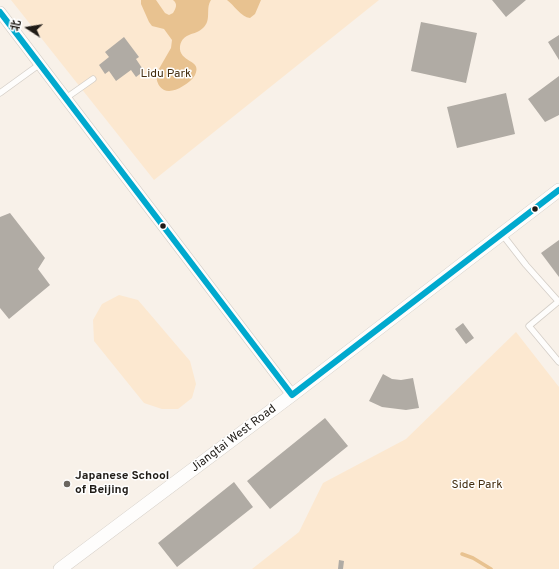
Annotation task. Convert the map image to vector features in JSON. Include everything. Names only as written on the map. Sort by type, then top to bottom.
[{"type":"street","points":[[0,12],[292,395]]},
{"type":"street","name":"Jiangtai West Road","points":[[60,569],[292,395],[559,190]]},
{"type":"lane","points":[[0,93],[40,64]]},
{"type":"lane","points":[[66,98],[93,79]]},
{"type":"lane","points":[[502,233],[526,265],[559,301],[529,326],[559,362]]},
{"type":"green space","name":"Lidu Park","points":[[11,0],[379,0],[154,180]]},
{"type":"green space","points":[[119,295],[138,300],[190,361],[196,384],[192,398],[178,409],[162,409],[144,403],[94,341],[93,320],[102,304]]},
{"type":"green space","name":"Side Park","points":[[516,332],[559,387],[559,569],[252,569],[299,532],[323,483],[406,439]]},
{"type":"shaded area","points":[[141,0],[156,0],[165,13],[169,15],[173,13],[176,8],[176,3],[173,0],[211,0],[208,7],[208,18],[206,25],[200,30],[186,36],[180,46],[180,51],[196,66],[197,70],[195,75],[187,84],[178,89],[169,91],[161,88],[159,85],[156,74],[171,48],[172,40],[164,29],[152,26],[141,4]]},
{"type":"shaded area","points":[[227,0],[261,0],[255,14],[250,18],[241,13]]},
{"type":"building","points":[[492,0],[526,0],[506,17]]},
{"type":"building","points":[[421,22],[477,33],[466,83],[411,71]]},
{"type":"building","points":[[559,35],[559,60],[548,42]]},
{"type":"building","points":[[124,37],[139,57],[136,59],[144,71],[136,77],[131,70],[116,81],[109,71],[105,74],[99,65],[109,57],[105,52]]},
{"type":"building","points":[[559,76],[559,115],[545,122],[528,99]]},
{"type":"building","points":[[506,93],[515,134],[457,148],[447,107]]},
{"type":"building","points":[[10,213],[45,258],[38,269],[50,285],[9,319],[0,308],[0,217]]},
{"type":"building","points":[[559,240],[559,277],[541,253]]},
{"type":"building","points":[[463,323],[474,338],[466,344],[455,329]]},
{"type":"building","points":[[383,374],[392,379],[401,380],[413,378],[419,408],[406,410],[382,407],[369,401]]},
{"type":"building","points":[[325,418],[348,446],[270,509],[247,481]]},
{"type":"building","points":[[234,482],[253,507],[177,567],[158,543]]},
{"type":"building","points":[[339,560],[344,561],[343,569],[338,569]]},
{"type":"waterway","points":[[462,554],[473,558],[491,569]]},
{"type":"transit line","points":[[0,12],[292,395]]},
{"type":"transit line","points":[[292,395],[559,190]]},
{"type":"place","name":"Japanese School of Beijing","points":[[67,484]]}]
